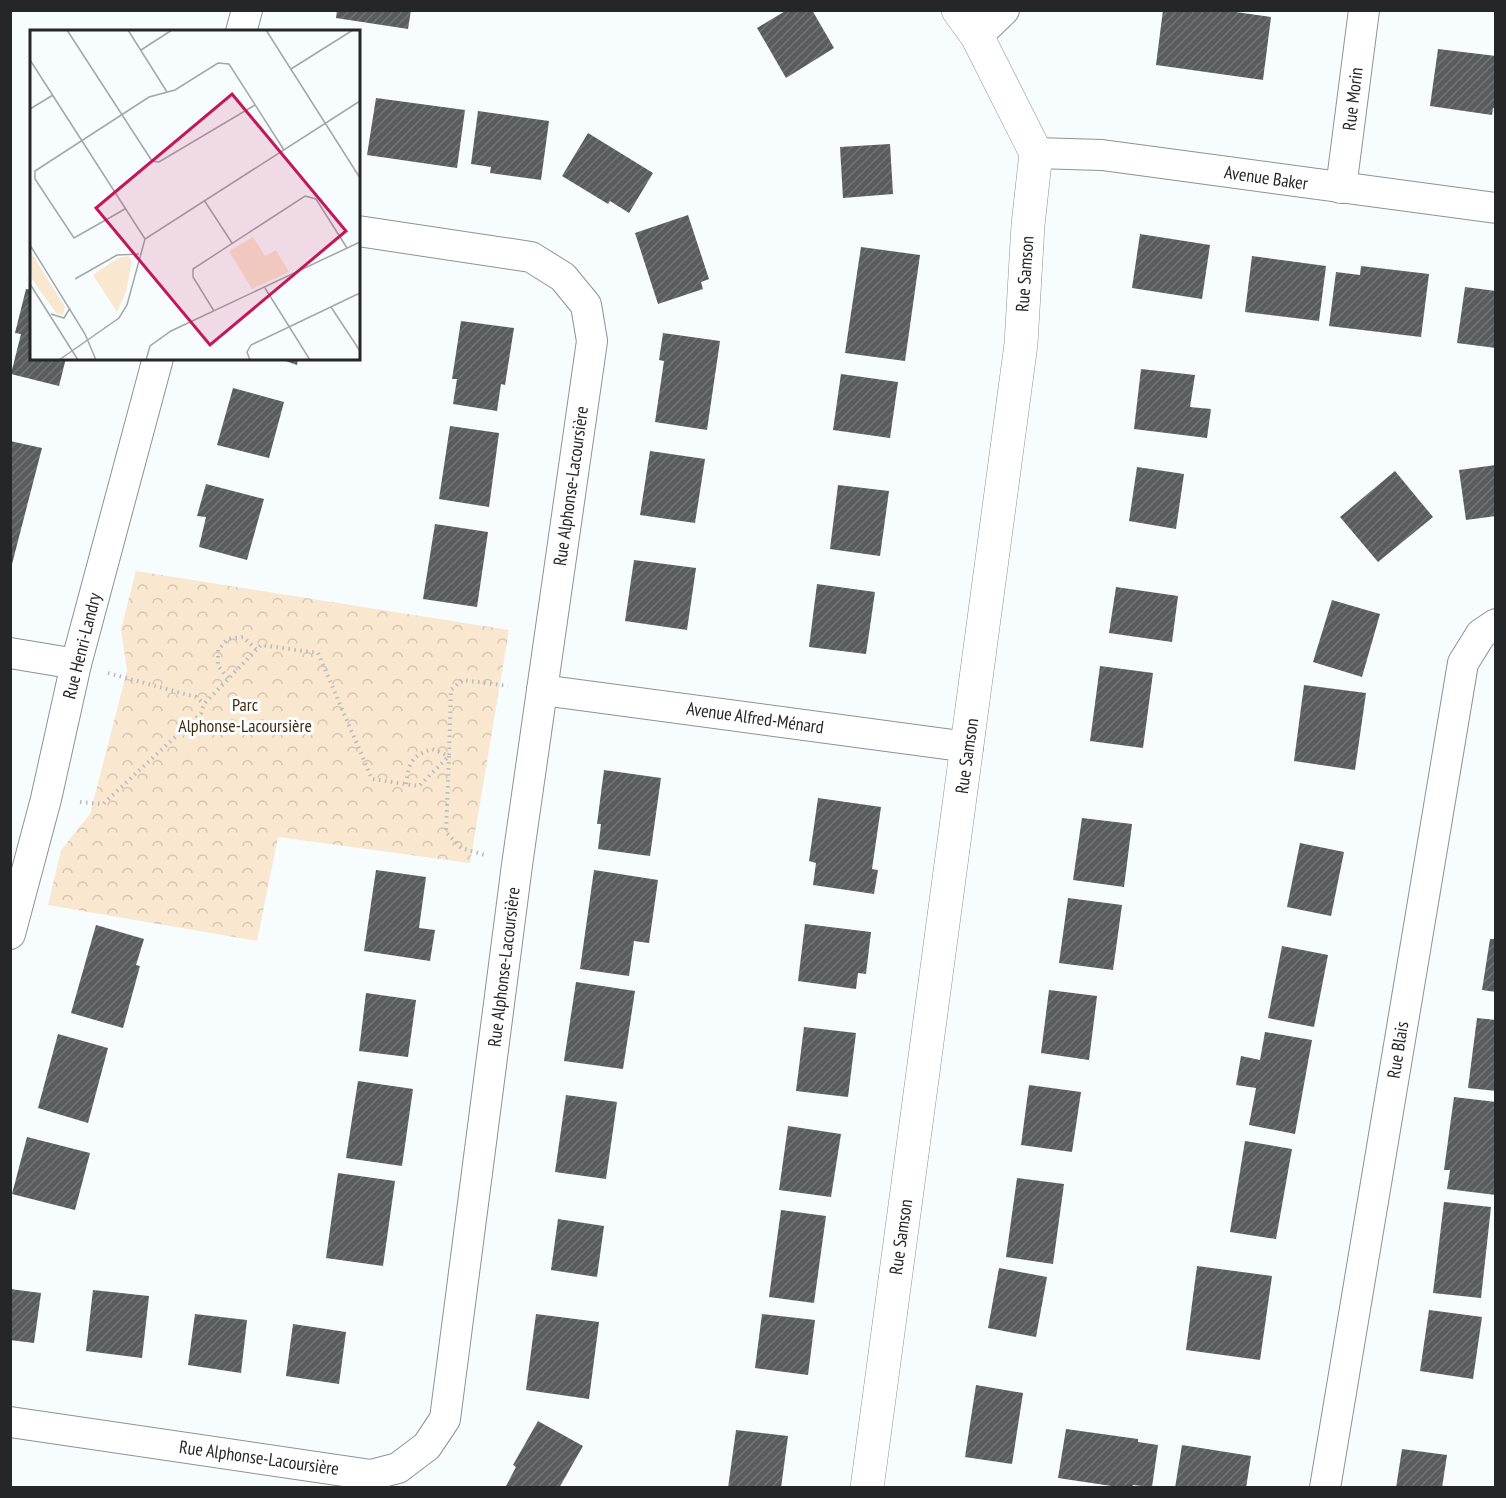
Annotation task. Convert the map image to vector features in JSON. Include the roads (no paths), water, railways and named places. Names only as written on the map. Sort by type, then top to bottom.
[{"type":"street","points":[[242,30],[247,10]]},
{"type":"street","points":[[1004,10],[967,23],[1036,153]]},
{"type":"street","name":"Rue Morin","points":[[1341,188],[1364,10]]},
{"type":"street","name":"Avenue Baker","points":[[1036,153],[1102,155],[1496,208]]},
{"type":"street","name":"Rue Samson","points":[[867,1488],[1021,344],[1028,225],[1036,153]]},
{"type":"street","name":"Rue Alphonse-Lacoursière","points":[[10,1422],[371,1475],[398,1468],[427,1446],[445,1419],[517,865],[592,341],[586,305],[563,277],[531,257],[360,231]]},
{"type":"street","name":"Rue Henri-Landry","points":[[10,934],[46,800],[76,664],[157,360]]},
{"type":"street","name":"Rue Blais","points":[[1325,1488],[1462,663],[1481,634],[1496,624]]},
{"type":"street","points":[[10,653],[76,664]]},
{"type":"street","name":"Avenue Alfred-Ménard","points":[[542,690],[968,747]]},
{"type":"park label","name":"Parc Alphonse-Lacoursière","points":[[245,715]]}]
